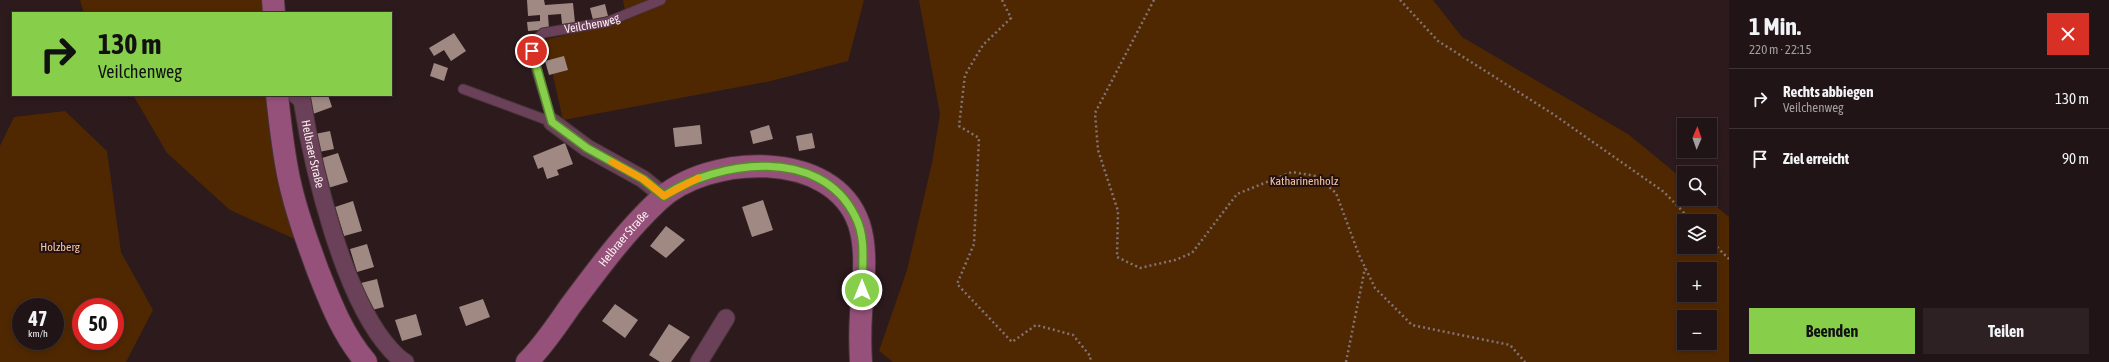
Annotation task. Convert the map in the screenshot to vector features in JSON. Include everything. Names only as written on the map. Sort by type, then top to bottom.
[{"type":"main road","points":[[273,0],[274,12]]},
{"type":"main road","points":[[277,96],[289,179],[308,245],[331,304],[343,329],[353,346],[366,362]]},
{"type":"main road","name":"Helbraer Straße","points":[[527,362],[542,345],[625,236],[664,196],[678,187],[710,173],[750,166],[794,171],[819,179],[829,184],[851,208],[861,231],[863,256],[861,362]]},
{"type":"street","name":"Helbraer Straße","points":[[297,96],[302,100],[314,161],[338,243],[363,309],[380,338],[404,362]]},
{"type":"street","points":[[552,122],[587,148],[643,179],[664,196]]},
{"type":"street","points":[[699,362],[726,318]]},
{"type":"lane","name":"Veilchenweg","points":[[552,122],[532,51],[535,41],[543,33],[607,22],[661,0]]},
{"type":"lane","points":[[463,89],[552,122]]},
{"type":"path","points":[[1002,0],[1011,18],[983,45],[964,75],[959,126],[979,138],[974,244],[957,284],[1012,342],[1036,325],[1073,335],[1091,357],[1089,362]]},
{"type":"path","points":[[1154,0],[1095,113],[1098,150],[1118,211],[1117,257],[1140,268],[1175,260],[1192,253],[1237,194],[1292,172],[1316,176],[1336,193],[1365,267],[1375,288],[1412,325],[1510,345],[1525,362]]},
{"type":"path","points":[[1400,0],[1438,40],[1553,114],[1664,192],[1685,214]]},
{"type":"path","points":[[1717,247],[1729,259]]},
{"type":"path","points":[[1346,362],[1365,267]]},
{"type":"green space","points":[[80,0],[273,0],[274,12],[84,12]]},
{"type":"green space","points":[[623,0],[864,0],[848,61],[771,81],[563,120],[545,40],[627,20]]},
{"type":"green space","name":"Katharinenholz","points":[[919,0],[1433,0],[1462,37],[1628,134],[1677,174],[1677,206],[1716,206],[1729,217],[1729,362],[893,362],[879,351],[907,270],[932,163],[940,114]]},
{"type":"green space","points":[[134,96],[277,96],[308,245],[230,210],[167,153]]},
{"type":"green space","name":"Holzberg","points":[[65,111],[107,151],[121,252],[153,310],[126,362],[0,362],[0,146],[14,117]]},
{"type":"building","points":[[527,0],[544,0],[545,5],[573,3],[575,23],[562,24],[561,14],[548,15],[549,29],[528,31],[527,22],[540,21],[540,15],[528,16]]},
{"type":"building","points":[[605,4],[608,16],[593,20],[590,8]]},
{"type":"building","points":[[454,33],[466,51],[451,61],[444,50],[434,56],[429,48]]},
{"type":"building","points":[[564,56],[568,70],[549,75],[545,61]]},
{"type":"building","points":[[434,63],[448,68],[444,81],[430,76]]},
{"type":"building","points":[[307,96],[328,96],[332,107],[313,114]]},
{"type":"building","points":[[700,125],[702,144],[675,147],[673,128]]},
{"type":"building","points":[[769,125],[773,139],[753,144],[750,131]]},
{"type":"building","points":[[330,131],[334,149],[319,152],[315,134]]},
{"type":"building","points":[[812,133],[815,148],[799,151],[796,136]]},
{"type":"building","points":[[565,143],[573,164],[557,170],[559,175],[547,179],[543,167],[538,169],[533,156]]},
{"type":"building","points":[[338,153],[348,182],[328,188],[319,159]]},
{"type":"building","points":[[763,200],[773,230],[752,237],[742,207]]},
{"type":"building","points":[[353,201],[362,231],[344,236],[335,207]]},
{"type":"building","points":[[666,226],[685,240],[666,258],[650,246]]},
{"type":"building","points":[[367,244],[374,267],[357,272],[350,249]]},
{"type":"building","points":[[377,279],[384,307],[368,311],[361,283]]},
{"type":"building","points":[[483,299],[490,317],[466,326],[459,307]]},
{"type":"building","points":[[615,304],[638,320],[625,338],[602,321]]},
{"type":"building","points":[[416,314],[422,335],[402,341],[395,320]]},
{"type":"building","points":[[669,324],[690,337],[671,362],[660,362],[649,355]]},
{"type":"slow traffic","points":[[612,162],[643,179],[664,196],[693,179],[698,178]]},
{"type":"route","points":[[532,51],[552,122],[587,148],[643,179],[664,196],[693,179],[710,173],[737,167],[750,166],[764,166],[794,171],[807,174],[829,184],[838,192],[851,208],[859,224],[863,256],[862,290]]}]
